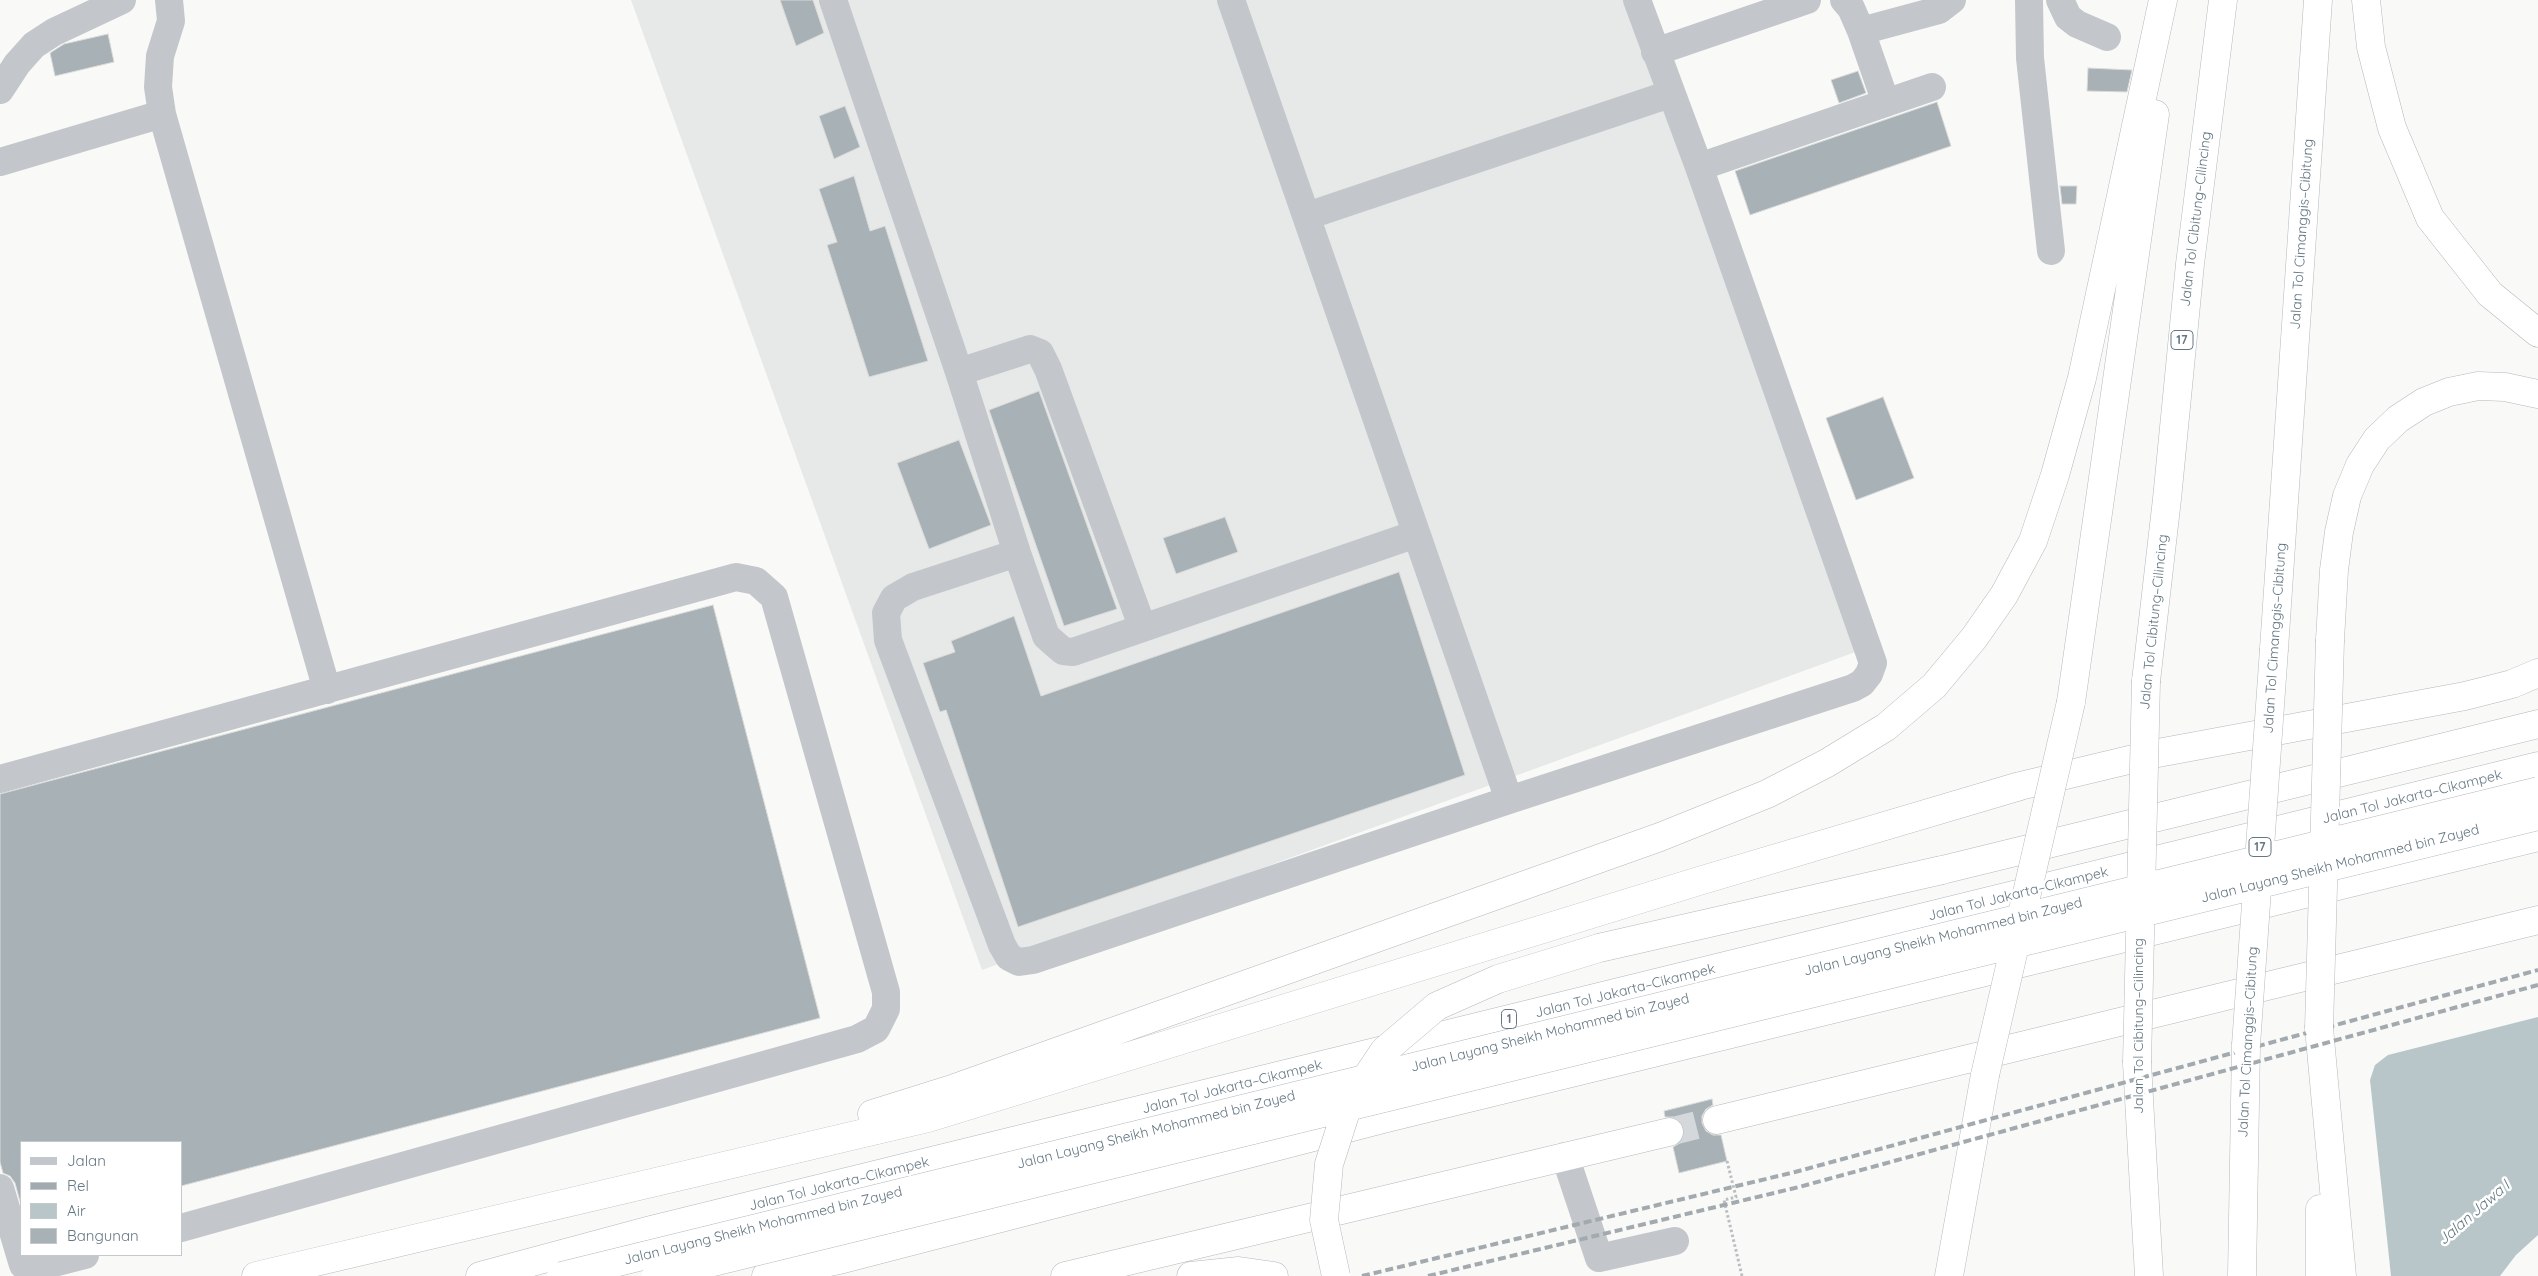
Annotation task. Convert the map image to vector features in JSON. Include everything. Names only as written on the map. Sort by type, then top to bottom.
[{"type":"highway","points":[[638,1184],[955,1088],[1660,836],[1767,794],[1827,763],[1886,726],[1934,686],[1974,638],[2004,595],[2033,541],[2055,475],[2082,381],[2163,0]]},
{"type":"highway","points":[[1949,1276],[1984,1075],[2071,702],[2172,0]]},
{"type":"highway","name":"Jalan Tol Cibitung–Cilincing","points":[[2149,1276],[2137,1063],[2146,681],[2167,499],[2186,299],[2223,0]]},
{"type":"highway","name":"Jalan Tol Cimanggis–Cibitung","points":[[2242,1276],[2246,1046],[2318,0]]},
{"type":"highway","points":[[2366,0],[2371,47],[2392,128],[2430,218],[2490,294],[2538,333]]},
{"type":"highway","points":[[2320,1276],[2319,1029],[2330,640],[2334,570],[2347,496],[2360,465],[2377,439],[2398,419],[2424,402],[2450,392],[2478,386],[2505,387],[2538,394]]},
{"type":"highway","points":[[256,1276],[638,1184],[928,1118],[1699,881],[2020,786],[2158,753],[2465,696],[2512,684],[2538,673]]},
{"type":"highway","points":[[1336,1276],[1324,1220],[1329,1164],[1348,1106],[1384,1051],[1437,1006],[1498,979],[1600,948],[1942,870],[2538,724]]},
{"type":"highway","name":"Jalan Tol Jakarta–Cikampek","points":[[480,1276],[651,1230],[2538,766]]},
{"type":"highway","name":"Jalan Layang Sheikh Mohammed bin Zayed","points":[[561,1276],[2538,791]]},
{"type":"highway","name":"Jalan Layang Sheikh Mohammed bin Zayed","points":[[656,1276],[2538,816]]},
{"type":"highway","points":[[766,1276],[843,1259],[1387,1118],[2538,837]]},
{"type":"highway","points":[[1717,1120],[2538,920]]},
{"type":"highway","points":[[2319,1029],[2342,1276]]},
{"type":"highway","points":[[1065,1276],[1669,1132]]},
{"type":"highway","points":[[1191,1276],[1238,1271],[1274,1276]]},
{"type":"street","points":[[0,90],[17,64],[34,45],[54,32],[122,0]]},
{"type":"street","points":[[169,0],[171,21],[160,56],[158,87],[162,114],[327,690]]},
{"type":"street","points":[[833,0],[1046,636],[1064,651],[1073,652],[1142,626],[1416,534]]},
{"type":"street","points":[[1231,0],[1509,800]]},
{"type":"street","points":[[1017,553],[913,587],[894,598],[886,613],[888,640],[1002,945],[1009,957],[1019,962],[1033,960],[1509,800],[1853,688],[1862,683],[1869,674],[1873,663],[1699,167],[1670,94],[1637,0]]},
{"type":"street","points":[[1655,52],[1807,0]]},
{"type":"street","points":[[1844,0],[1851,8],[1861,32],[1886,103]]},
{"type":"street","points":[[1861,32],[1939,10],[1952,0]]},
{"type":"street","points":[[2029,0],[2030,58],[2051,251]]},
{"type":"street","points":[[2060,0],[2068,17],[2077,24],[2107,37]]},
{"type":"street","points":[[1699,167],[1932,87]]},
{"type":"street","points":[[1307,216],[1670,94]]},
{"type":"street","points":[[1,159],[162,114]]},
{"type":"street","points":[[959,372],[1030,349],[1040,353],[1048,369],[1142,626]]},
{"type":"street","points":[[0,779],[736,577],[756,581],[774,597],[886,992],[886,1009],[876,1029],[857,1039],[182,1228]]},
{"type":"street","points":[[1565,1156],[1599,1258],[1675,1241]]},
{"type":"street","points":[[0,1188],[20,1255]]},
{"type":"street","points":[[20,1256],[23,1265],[30,1269],[81,1256]]},
{"type":"path","points":[[1727,1160],[1736,1197],[1724,1200],[1742,1276]]},
{"type":"shaded area","points":[[631,0],[1626,0],[1861,650],[982,970]]},
{"type":"water","name":"Jalan Jawa I","points":[[2538,1017],[2538,1235],[2516,1255],[2500,1276],[2391,1276],[2370,1080],[2375,1065],[2388,1055]]},
{"type":"building","points":[[780,0],[813,0],[824,33],[796,46]]},
{"type":"building","points":[[108,34],[114,62],[55,76],[50,53],[64,44]]},
{"type":"building","points":[[2088,68],[2132,70],[2127,92],[2087,91]]},
{"type":"building","points":[[1858,71],[1866,93],[1839,103],[1831,80]]},
{"type":"building","points":[[1937,102],[1951,146],[1750,215],[1735,171]]},
{"type":"building","points":[[845,106],[860,147],[834,159],[819,116]]},
{"type":"building","points":[[854,176],[870,231],[885,226],[928,361],[869,377],[827,245],[837,242],[819,189]]},
{"type":"building","points":[[2060,186],[2077,186],[2076,204],[2062,204]]},
{"type":"building","points":[[1039,391],[1117,609],[1064,626],[989,410]]},
{"type":"building","points":[[1883,397],[1914,478],[1856,500],[1826,418]]},
{"type":"building","points":[[959,440],[991,525],[929,549],[897,463]]},
{"type":"building","points":[[1225,517],[1238,552],[1176,574],[1163,538]]},
{"type":"building","points":[[1399,572],[1465,775],[1018,927],[946,710],[940,712],[923,663],[955,652],[951,641],[1014,616],[1041,696]]},
{"type":"building","points":[[713,605],[820,1018],[182,1186],[182,1141],[20,1141],[20,1201],[15,1183],[10,1176],[3,1173],[0,1162],[0,794]]},
{"type":"building","points":[[1712,1099],[1713,1105],[1706,1109],[1702,1116],[1702,1123],[1706,1131],[1713,1135],[1721,1135],[1727,1161],[1679,1173],[1673,1147],[1680,1143],[1684,1137],[1684,1129],[1680,1121],[1673,1117],[1665,1117],[1664,1111]]},
{"type":"tunnel","points":[[1669,1132],[1717,1120]]},
{"type":"railway","points":[[1362,1276],[1795,1172],[2538,970]]},
{"type":"railway","points":[[1428,1276],[1799,1187],[2538,985]]}]
